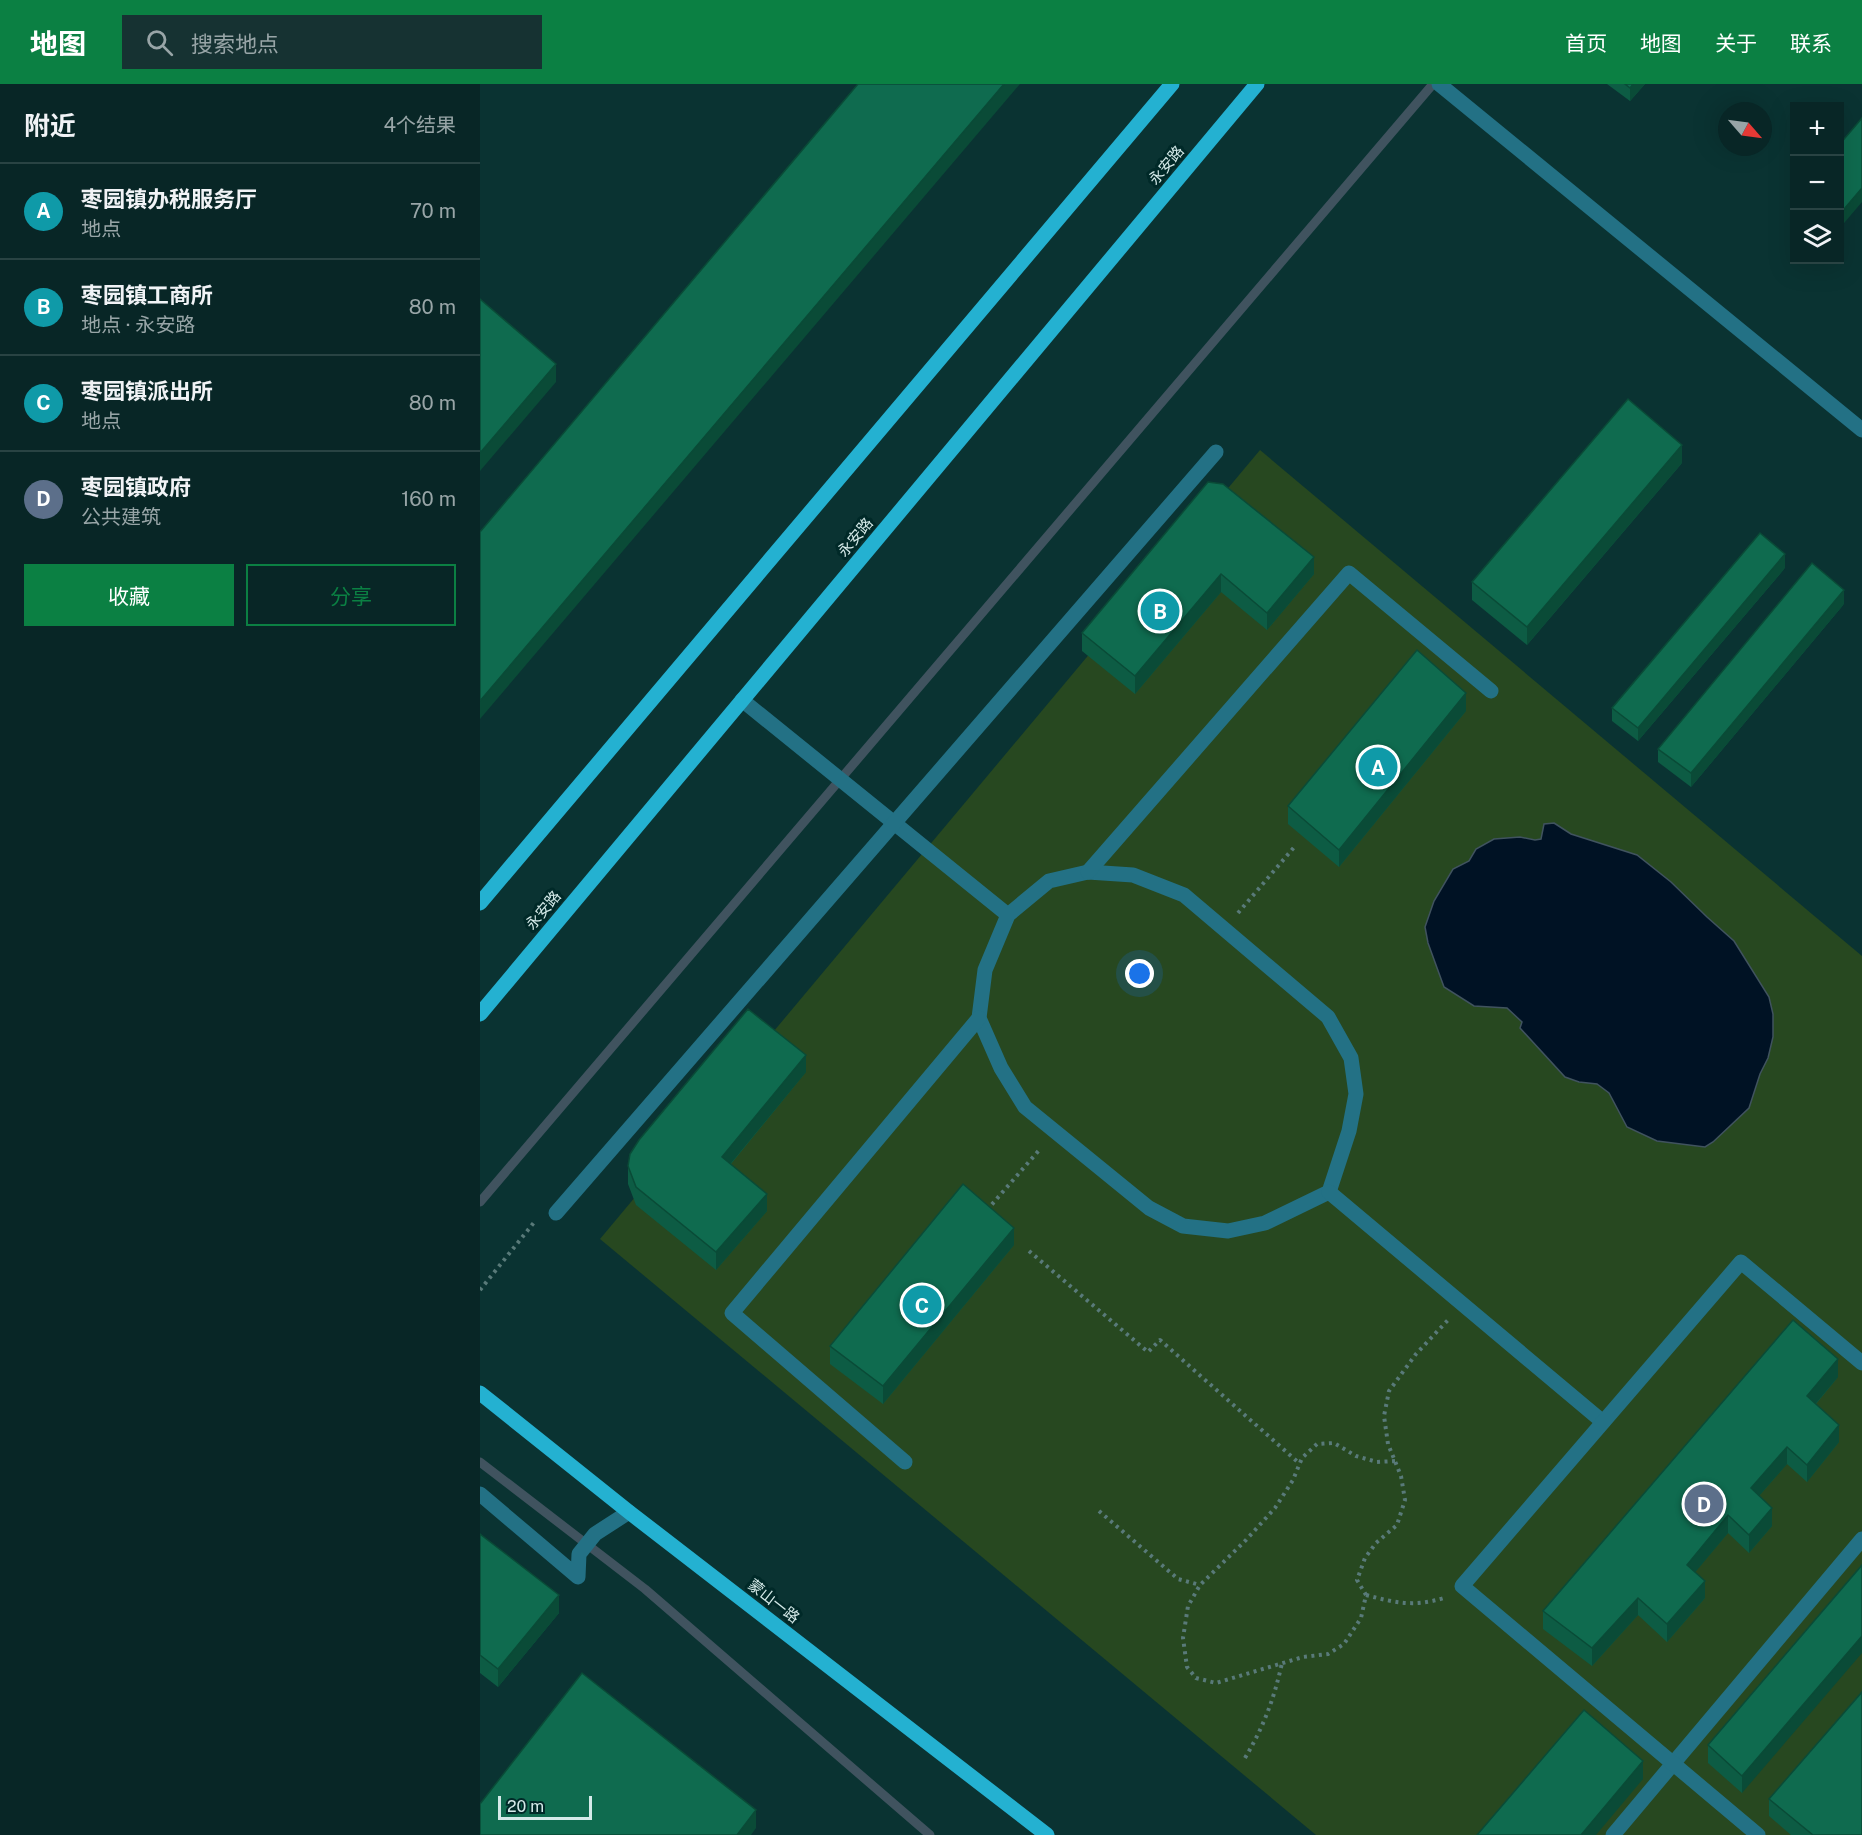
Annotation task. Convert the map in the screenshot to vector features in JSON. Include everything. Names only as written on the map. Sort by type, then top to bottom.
[{"type":"main road","points":[[480,903],[1172,84]]},
{"type":"main road","name":"永安路","points":[[480,1014],[1257,84]]},
{"type":"main road","name":"蒙山一路","points":[[480,1393],[629,1512],[1047,1835]]},
{"type":"street","points":[[1443,87],[1862,430]]},
{"type":"street","points":[[556,1213],[1216,452]]},
{"type":"street","points":[[1088,872],[1349,573],[1491,691]]},
{"type":"street","points":[[742,700],[1008,915]]},
{"type":"street","points":[[1088,872],[1133,875],[1184,895],[1328,1017],[1351,1058],[1356,1094],[1349,1131],[1329,1192],[1265,1223],[1228,1231],[1183,1226],[1149,1208],[1024,1107],[1001,1068],[979,1018],[985,970],[1008,915],[1049,881],[1088,872]]},
{"type":"street","points":[[906,1462],[732,1313],[979,1018]]},
{"type":"street","points":[[1329,1192],[1602,1422]]},
{"type":"street","points":[[1758,1835],[1462,1586],[1741,1262],[1862,1363]]},
{"type":"street","points":[[480,1494],[578,1577],[579,1554],[595,1534],[629,1512]]},
{"type":"street","points":[[1613,1835],[1862,1539]]},
{"type":"path","points":[[1224,929],[1296,845]]},
{"type":"path","points":[[984,1213],[1056,1132]]},
{"type":"path","points":[[480,1290],[539,1215],[556,1213]]},
{"type":"path","points":[[1029,1251],[1148,1352],[1160,1340],[1299,1464]]},
{"type":"path","points":[[1395,1461],[1377,1462],[1356,1456],[1334,1443],[1317,1444],[1302,1458],[1293,1480],[1275,1508],[1246,1540],[1200,1584],[1188,1606],[1183,1638],[1187,1667],[1196,1678],[1216,1683],[1303,1657],[1328,1654],[1344,1644],[1361,1618],[1366,1595],[1357,1580],[1365,1558],[1376,1543],[1396,1525],[1405,1500],[1401,1476],[1395,1461],[1388,1444],[1384,1416],[1389,1391],[1416,1354],[1462,1304]]},
{"type":"path","points":[[1099,1511],[1178,1579],[1200,1584]]},
{"type":"path","points":[[1366,1595],[1400,1604],[1431,1602],[1468,1591]]},
{"type":"path","points":[[1245,1758],[1261,1731],[1270,1709],[1282,1663]]},
{"type":"green space","points":[[1260,450],[1862,956],[1862,1835],[1316,1835],[600,1239]]},
{"type":"water","points":[[1554,823],[1571,834],[1637,855],[1671,882],[1734,941],[1769,997],[1773,1014],[1773,1037],[1768,1058],[1749,1108],[1705,1147],[1657,1141],[1627,1127],[1609,1093],[1597,1084],[1579,1082],[1565,1077],[1520,1028],[1522,1022],[1507,1008],[1474,1006],[1444,987],[1428,943],[1425,927],[1434,901],[1453,869],[1469,861],[1476,849],[1494,839],[1520,837],[1541,839],[1544,824]]},
{"type":"building","points":[[858,84],[1004,84],[480,701],[480,532]]},
{"type":"building","points":[[1862,118],[1862,188],[1844,209],[1844,156],[1844,139]]},
{"type":"building","points":[[480,299],[556,364],[480,453]]},
{"type":"building","points":[[1628,399],[1682,445],[1527,627],[1472,582]]},
{"type":"building","points":[[1208,482],[1223,484],[1314,557],[1267,613],[1221,574],[1135,676],[1082,633]]},
{"type":"building","points":[[1760,533],[1785,554],[1638,728],[1612,708]]},
{"type":"building","points":[[1812,563],[1844,590],[1691,773],[1658,749]]},
{"type":"building","points":[[1417,650],[1466,693],[1339,850],[1288,806]]},
{"type":"building","points":[[748,1009],[806,1055],[722,1157],[767,1194],[716,1252],[636,1187],[628,1166],[630,1154],[639,1140]]},
{"type":"building","points":[[963,1184],[1014,1228],[883,1386],[830,1346]]},
{"type":"building","points":[[1793,1320],[1838,1359],[1807,1396],[1839,1425],[1807,1465],[1787,1447],[1751,1488],[1772,1508],[1749,1535],[1728,1515],[1687,1565],[1705,1581],[1667,1624],[1638,1598],[1592,1648],[1543,1611]]},
{"type":"building","points":[[480,1534],[559,1595],[498,1669],[480,1655]]},
{"type":"building","points":[[1862,1565],[1862,1636],[1742,1776],[1708,1745]]},
{"type":"building","points":[[582,1673],[756,1810],[737,1835],[480,1835],[480,1804]]},
{"type":"building","points":[[1862,1692],[1862,1835],[1813,1835],[1769,1799]]},
{"type":"building","points":[[1584,1710],[1643,1761],[1581,1835],[1477,1835]]},
{"type":"waterway","points":[[480,1202],[1433,84]]},
{"type":"waterway","points":[[480,1462],[645,1589],[930,1835]]},
{"type":"place","name":"枣园镇工商所","points":[[1160,611]]},
{"type":"place","name":"枣园镇办税服务厅","points":[[1378,767]]},
{"type":"place","name":"枣园镇派出所","points":[[922,1305]]},
{"type":"place","name":"枣园镇政府","points":[[1704,1504]]}]
